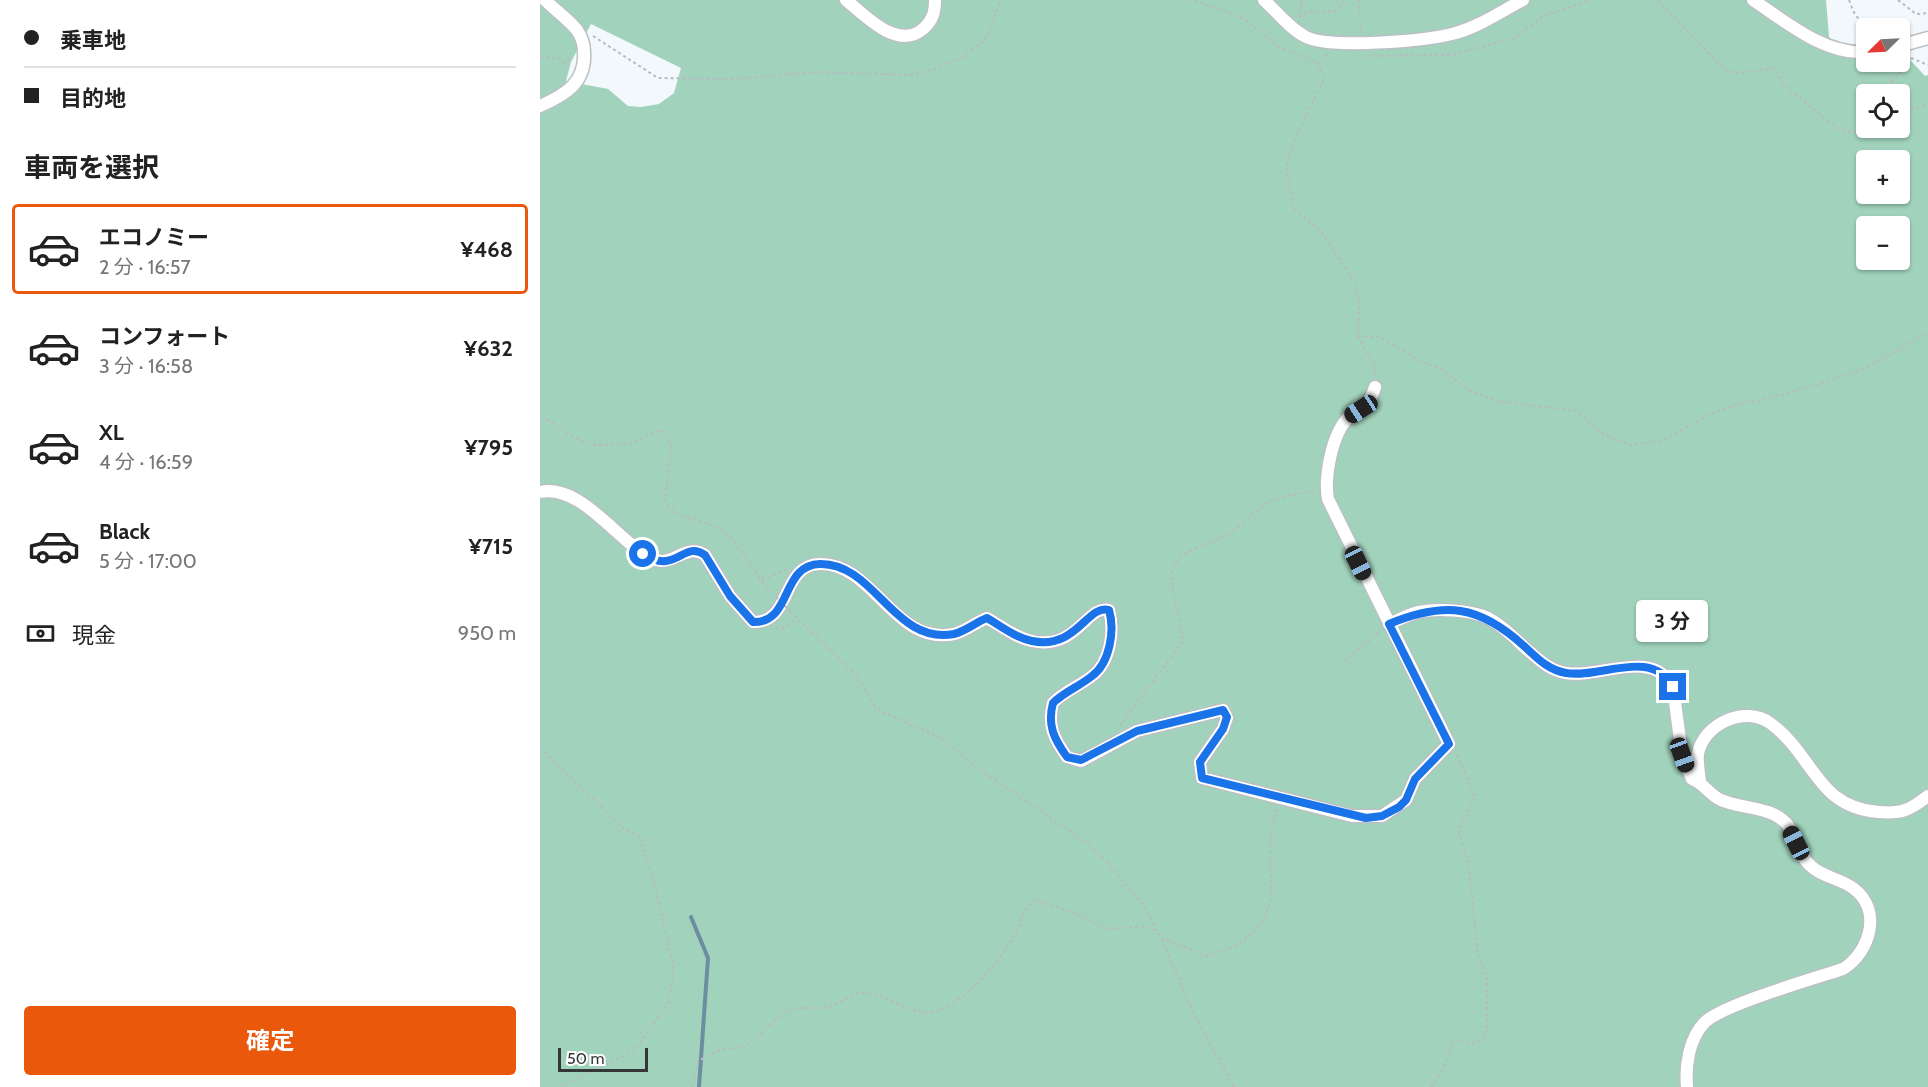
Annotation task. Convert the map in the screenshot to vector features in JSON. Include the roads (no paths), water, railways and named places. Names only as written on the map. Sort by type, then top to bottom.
[{"type":"street","points":[[540,106],[564,95],[577,84],[584,69],[584,48],[577,30],[545,0]]},
{"type":"street","points":[[846,0],[889,33],[911,35],[928,24],[935,13],[935,0]]},
{"type":"street","points":[[1264,0],[1304,36],[1315,40],[1361,42],[1454,34],[1523,0]]},
{"type":"street","points":[[1753,0],[1819,41],[1839,50],[1856,51]]},
{"type":"street","points":[[1910,43],[1928,38]]},
{"type":"street","points":[[540,492],[556,492],[586,506],[628,543],[656,561],[667,561],[692,550],[699,551],[705,555],[730,596],[753,622],[764,622],[773,618],[785,600],[793,578],[804,567],[831,564],[861,581],[904,621],[933,634],[952,634],[987,618],[1020,638],[1034,642],[1053,642],[1076,632],[1093,613],[1102,609],[1109,610],[1112,620],[1110,644],[1101,666],[1095,674],[1053,703],[1049,717],[1054,739],[1067,757],[1081,760],[1137,731],[1223,710],[1227,717],[1223,729],[1200,762],[1202,778],[1352,816],[1382,816],[1406,800],[1415,779],[1449,744],[1328,499],[1326,488],[1329,458],[1347,418],[1371,400],[1375,387]]},
{"type":"street","points":[[1389,624],[1418,612],[1481,615],[1504,628],[1540,662],[1565,673],[1579,674],[1631,666],[1661,673],[1668,678],[1673,687],[1682,755],[1692,779],[1700,782],[1721,800],[1750,807],[1781,819],[1787,825],[1810,866],[1852,887],[1860,894],[1870,914],[1870,923],[1869,935],[1856,961],[1843,969],[1732,1008],[1705,1022],[1695,1036],[1689,1053],[1687,1087]]},
{"type":"street","points":[[1700,782],[1698,753],[1705,739],[1719,723],[1745,715],[1768,721],[1791,741],[1834,798],[1848,807],[1897,814],[1913,808],[1928,796]]},
{"type":"waterway","points":[[691,917],[708,958],[699,1087]]}]
